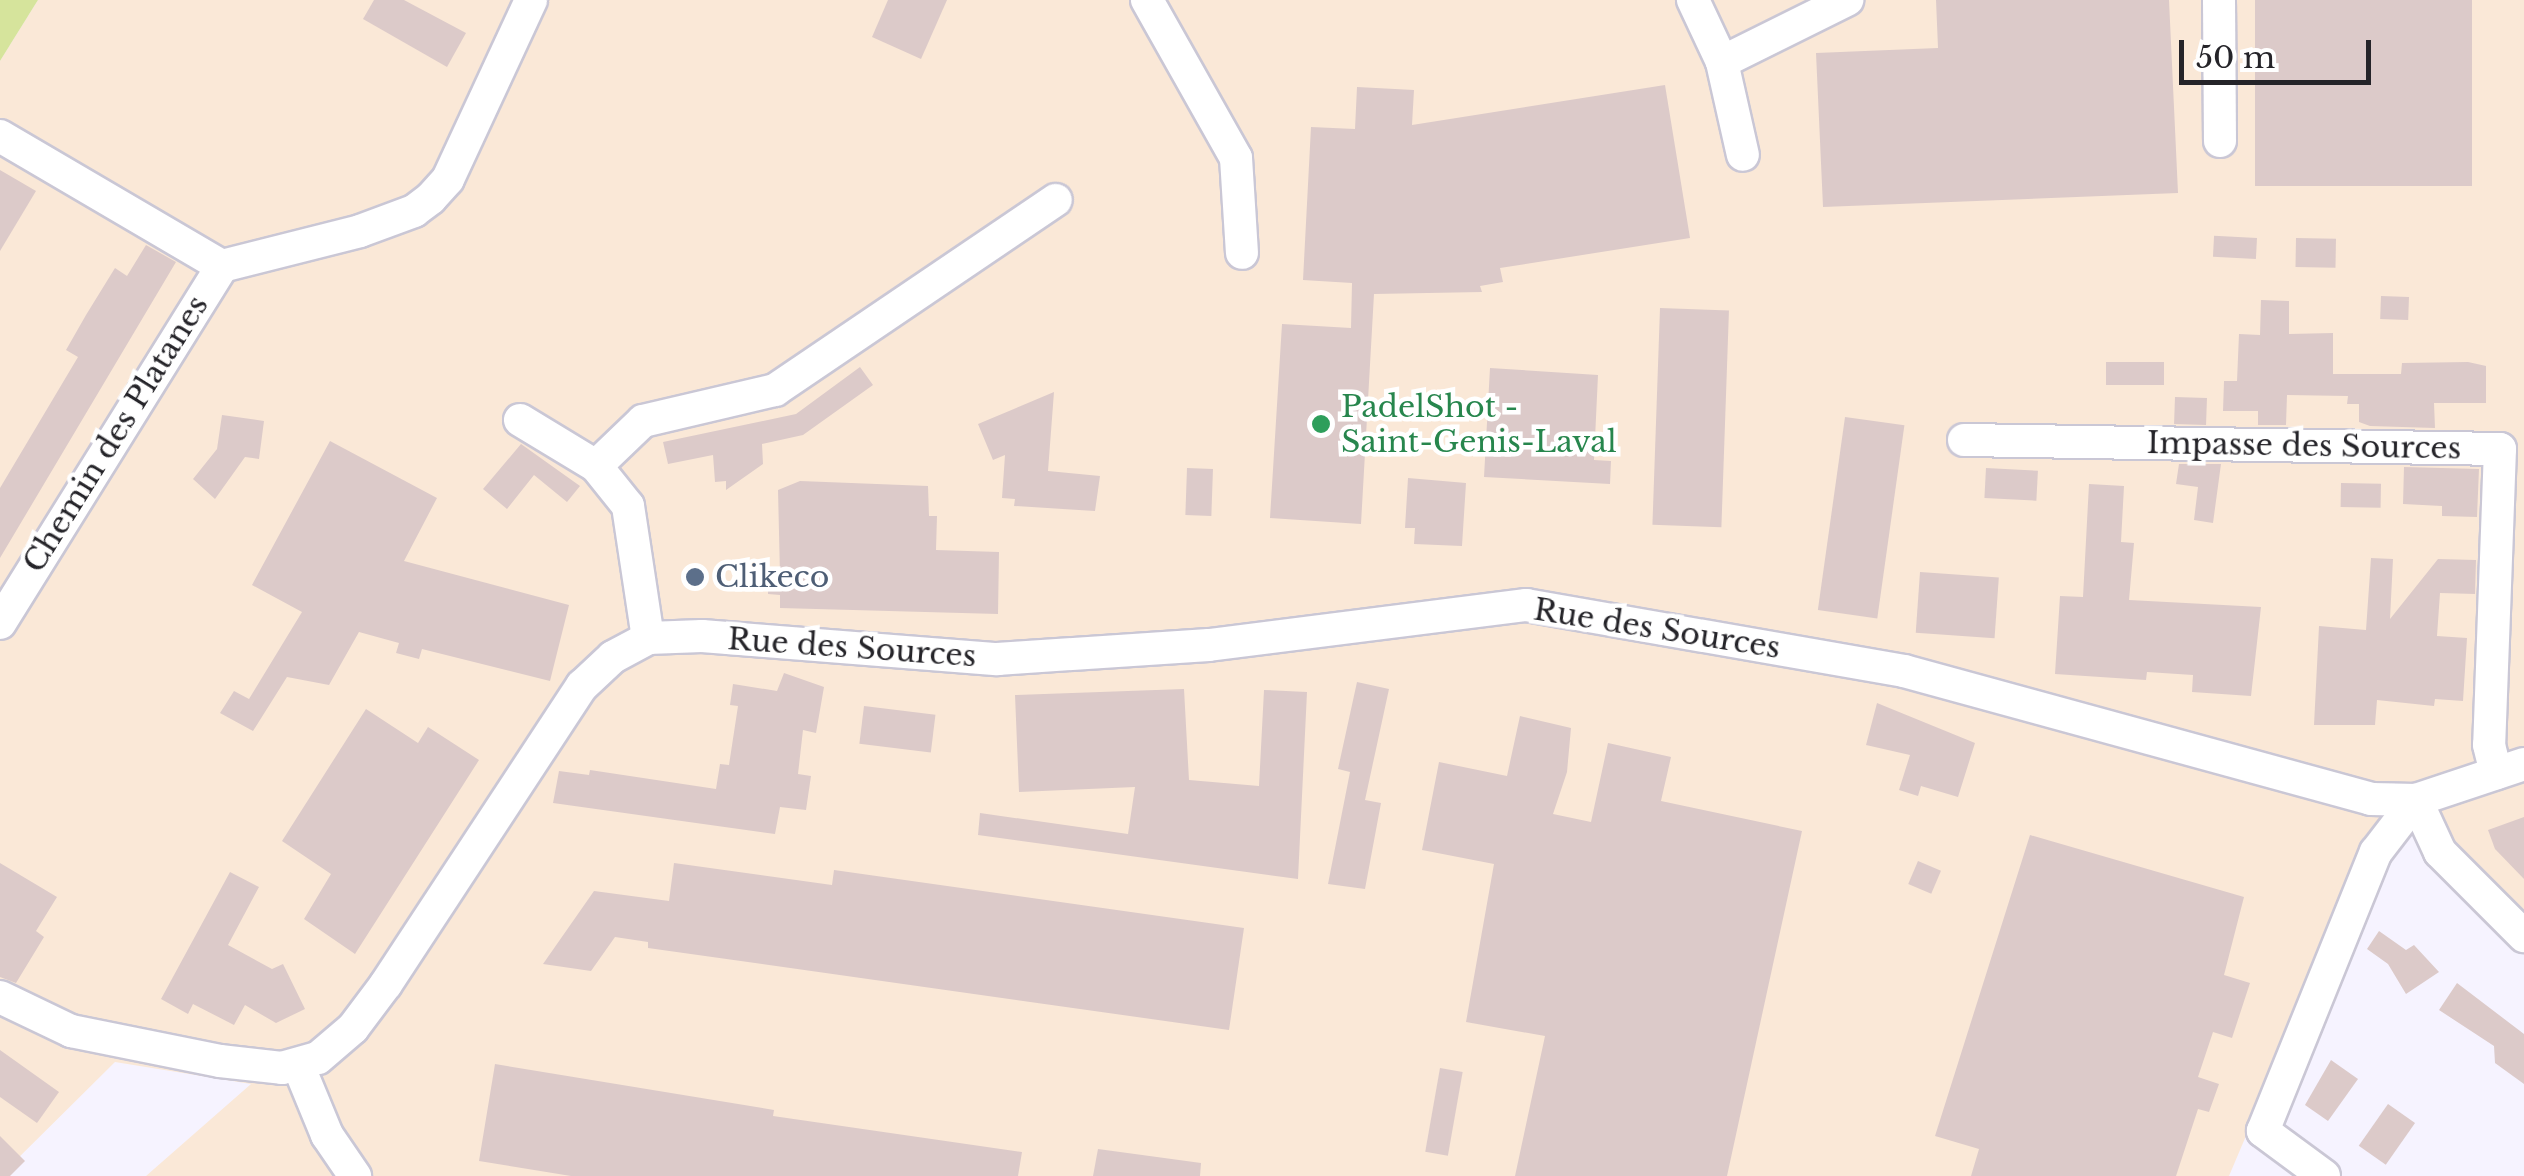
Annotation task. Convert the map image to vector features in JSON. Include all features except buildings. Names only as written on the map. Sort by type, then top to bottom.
[{"type":"street","name":"Chemin des Platanes","points":[[2,613],[222,266],[360,231],[414,211],[431,198],[448,178],[530,0]]},
{"type":"street","points":[[1147,0],[1236,158],[1242,253]]},
{"type":"street","points":[[1693,0],[1722,62],[1743,155]]},
{"type":"street","points":[[1722,62],[1847,0]]},
{"type":"street","points":[[2220,0],[2220,141]]},
{"type":"street","points":[[0,136],[222,266]]},
{"type":"street","points":[[596,466],[643,421],[775,390],[1056,200]]},
{"type":"street","points":[[520,420],[596,466],[628,506],[648,638]]},
{"type":"street","name":"Impasse des Sources","points":[[1964,440],[2500,449],[2489,744],[2510,769]]},
{"type":"street","name":"Rue des Sources","points":[[299,1067],[353,1028],[386,984],[582,686],[613,656],[648,638],[702,636],[997,659],[1209,645],[1526,605],[1904,670],[2372,799],[2416,800],[2510,769]]},
{"type":"street","points":[[2324,1176],[2263,1131],[2376,852],[2416,800],[2440,852],[2524,936]]},
{"type":"street","points":[[0,996],[72,1031],[220,1061],[299,1067],[327,1135],[355,1176]]},
{"type":"shaded area","points":[[38,0],[2524,0],[2524,914],[2458,844],[2381,817],[2229,1176],[146,1176],[251,1084],[115,1062],[0,1176],[0,61]]},
{"type":"green space","points":[[0,0],[38,0],[0,61]]},
{"type":"place","name":"PadelShot - Saint-Genis-Laval","points":[[1321,424]]},
{"type":"place","name":"Clikeco","points":[[695,577]]}]
